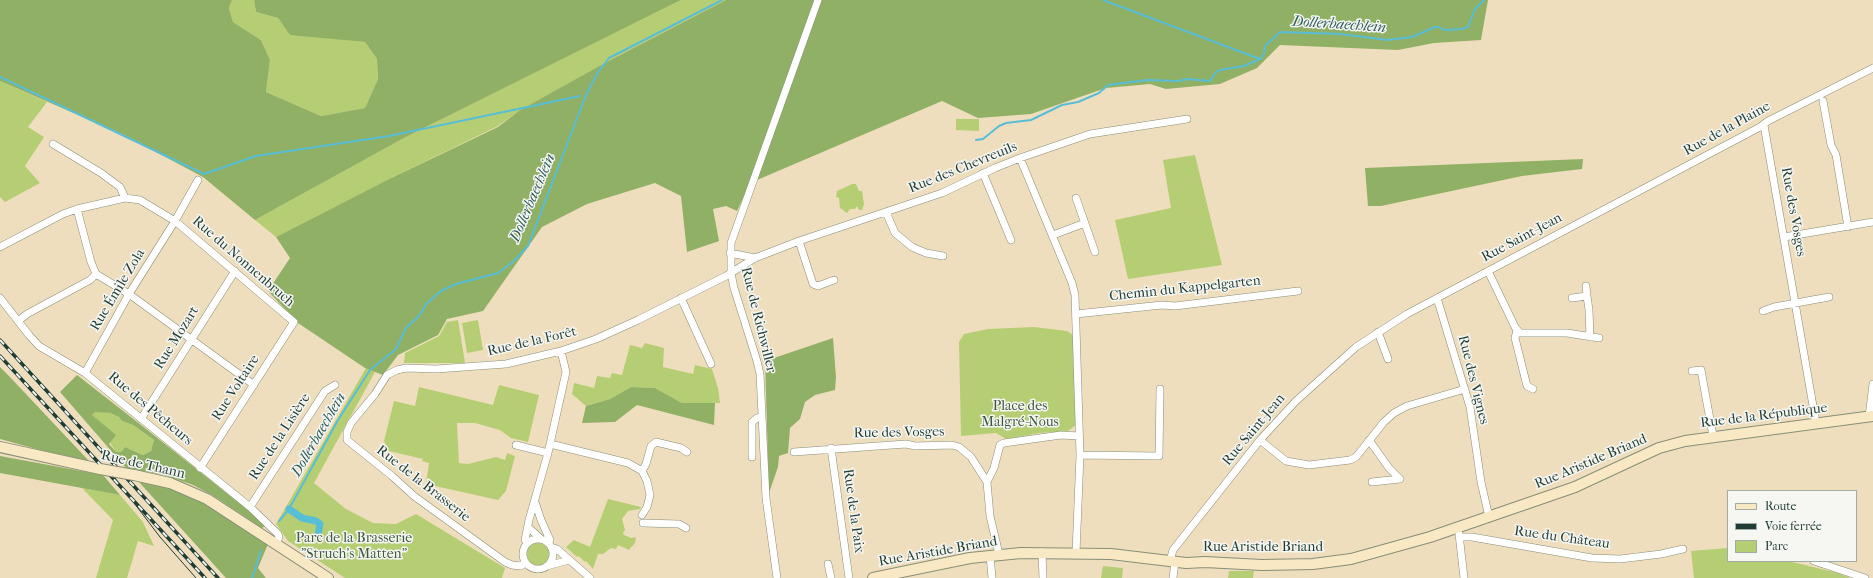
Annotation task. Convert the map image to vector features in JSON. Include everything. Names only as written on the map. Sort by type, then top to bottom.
[{"type":"main road","name":"Rue de la République","points":[[1659,448],[1713,436],[1871,416]]},
{"type":"main road","name":"Rue de Thann","points":[[0,447],[170,483],[198,494],[328,578]]},
{"type":"main road","name":"Rue Aristide Briand","points":[[873,578],[894,576],[995,554],[1042,552],[1135,556],[1172,562],[1262,565],[1313,564],[1350,558],[1459,533],[1489,517],[1575,487],[1659,448]]},
{"type":"street","name":"Rue de Richwiller","points":[[777,578],[766,498],[762,417],[757,361],[734,288],[731,274],[730,253],[735,230],[818,0]]},
{"type":"street","points":[[1871,69],[1873,76]]},
{"type":"street","name":"Rue de la Plaine","points":[[1595,214],[1871,69]]},
{"type":"street","points":[[1823,100],[1831,145],[1836,155],[1848,227]]},
{"type":"street","name":"Rue des Chevreuils","points":[[731,274],[755,258],[799,241],[942,193],[983,173],[1020,158],[1090,134],[1187,119]]},
{"type":"street","name":"Rue des Vosges","points":[[1764,125],[1816,423]]},
{"type":"street","points":[[0,247],[63,214],[77,209],[125,198],[120,187],[101,173],[53,144]]},
{"type":"street","points":[[1020,158],[1072,283],[1076,314],[1080,455],[1076,553]]},
{"type":"street","points":[[983,173],[1011,240]]},
{"type":"street","name":"Rue du Nonnenbruch","points":[[175,221],[198,180]]},
{"type":"street","name":"Rue du Nonnenbruch","points":[[125,198],[140,200],[175,221],[294,322]]},
{"type":"street","points":[[1076,198],[1095,252]]},
{"type":"street","points":[[77,209],[91,262],[96,274],[129,294],[254,385]]},
{"type":"street","points":[[886,212],[895,233],[912,247],[926,253],[943,256]]},
{"type":"street","name":"Rue Saint-Jean","points":[[1173,578],[1173,550],[1260,440],[1296,401],[1324,374],[1356,347],[1407,314],[1595,214]]},
{"type":"street","name":"Rue Émile Zola","points":[[85,373],[129,294],[175,221]]},
{"type":"street","points":[[1784,237],[1873,222]]},
{"type":"street","points":[[1053,235],[1085,223]]},
{"type":"street","points":[[799,241],[813,284],[818,286],[834,280]]},
{"type":"street","points":[[730,253],[755,258]]},
{"type":"street","name":"Rue Mozart","points":[[141,418],[235,271]]},
{"type":"street","points":[[1488,272],[1517,330],[1524,334],[1567,333],[1599,338]]},
{"type":"street","points":[[18,322],[27,314],[90,280],[96,274]]},
{"type":"street","name":"Rue de la Forêt","points":[[347,440],[347,432],[351,424],[375,394],[387,375],[397,370],[406,368],[467,368],[506,364],[561,351],[596,339],[731,274]]},
{"type":"street","points":[[1586,286],[1590,337]]},
{"type":"street","name":"Chemin du Kappelgarten","points":[[1076,314],[1162,305],[1175,306],[1298,291]]},
{"type":"street","points":[[1572,298],[1586,296]]},
{"type":"street","points":[[1763,311],[1829,297]]},
{"type":"street","name":"Rue des Pêcheurs","points":[[0,298],[39,346],[85,373],[200,468],[250,507],[278,534],[279,537],[276,544]]},
{"type":"street","points":[[681,298],[711,364]]},
{"type":"street","name":"Rue des Vignes","points":[[1437,298],[1465,389],[1489,517]]},
{"type":"street","name":"Rue Voltaire","points":[[200,468],[294,322]]},
{"type":"street","points":[[1517,330],[1515,338],[1527,386],[1533,389]]},
{"type":"street","points":[[1378,332],[1388,359]]},
{"type":"street","points":[[528,543],[525,540],[548,453],[566,372],[561,351]]},
{"type":"street","points":[[1692,371],[1701,370],[1713,436]]},
{"type":"street","points":[[1871,416],[1873,384]]},
{"type":"street","name":"Rue de la Lisière","points":[[250,507],[325,391],[335,385]]},
{"type":"street","points":[[1080,455],[1160,456],[1160,389]]},
{"type":"street","points":[[1260,440],[1286,461],[1309,465],[1350,460],[1356,457],[1384,422],[1394,413],[1407,406],[1465,389]]},
{"type":"street","points":[[752,457],[752,422],[757,418],[762,417]]},
{"type":"street","points":[[992,578],[995,554],[986,482],[994,468],[1000,445],[1004,443],[1061,435],[1079,436]]},
{"type":"street","name":"Rue de la Brasserie","points":[[347,440],[392,476],[414,496],[505,562],[520,566],[526,563]]},
{"type":"street","points":[[1370,440],[1389,468],[1400,479],[1372,482]]},
{"type":"street","points":[[642,471],[646,464],[651,446],[656,442],[681,448],[687,452]]},
{"type":"street","points":[[550,444],[628,463],[642,471],[648,481],[650,495],[647,507],[642,515]]},
{"type":"street","name":"Rue des Vosges","points":[[794,452],[831,448],[906,444],[915,446],[952,445],[959,447],[971,457],[986,482]]},
{"type":"street","points":[[516,445],[548,453]]},
{"type":"street","name":"Rue de la Paix","points":[[831,448],[849,578]]},
{"type":"street","points":[[1384,481],[1389,468]]},
{"type":"street","points":[[535,502],[540,520],[550,540],[553,555],[547,566]]},
{"type":"street","points":[[643,523],[679,524],[686,528]]},
{"type":"street","points":[[528,527],[541,539],[557,549],[590,578]]},
{"type":"street","points":[[1459,533],[1464,578]]},
{"type":"street","name":"Rue du Château","points":[[1459,533],[1472,538],[1592,558],[1620,559],[1660,554],[1683,549]]},
{"type":"street","points":[[541,539],[532,540],[525,546],[523,555],[526,563],[538,569],[569,560]]},
{"type":"street","points":[[1042,552],[1043,578]]},
{"type":"street","points":[[1817,562],[1865,578]]},
{"type":"street","points":[[828,564],[831,578]]},
{"type":"green space","points":[[0,0],[232,0],[229,8],[233,22],[261,40],[270,60],[266,92],[321,116],[365,108],[378,79],[377,59],[365,42],[290,35],[278,18],[256,12],[254,0],[681,0],[404,138],[255,220],[203,177],[124,135],[0,81]]},
{"type":"green space","points":[[232,0],[254,0],[256,12],[278,18],[290,34],[365,42],[377,59],[378,79],[365,108],[321,116],[266,92],[270,60],[261,40],[233,22],[229,8]]},
{"type":"green space","points":[[681,0],[726,0],[601,65],[520,110],[498,126],[387,180],[276,237],[255,220],[404,138]]},
{"type":"green space","points":[[726,0],[1488,0],[1481,40],[1434,43],[1398,50],[1280,45],[1257,68],[1220,84],[1166,89],[1150,84],[1106,88],[1031,114],[978,118],[942,101],[750,183],[737,211],[726,206],[713,209],[719,241],[687,252],[681,196],[655,183],[587,204],[542,227],[483,311],[447,319],[438,335],[398,355],[383,375],[365,368],[298,323],[268,291],[290,258],[276,237],[387,180],[498,127],[520,110],[601,65]]},
{"type":"green space","points":[[0,81],[47,102],[28,127],[44,137],[25,166],[40,183],[5,202],[0,197]]},
{"type":"green space","points":[[956,119],[979,119],[979,131],[956,130]]},
{"type":"green space","points":[[1195,155],[1222,265],[1128,279],[1115,220],[1171,208],[1163,160]]},
{"type":"green space","points":[[1583,159],[1582,169],[1522,176],[1381,206],[1368,206],[1365,168]]},
{"type":"green space","points":[[852,184],[856,184],[859,191],[862,191],[864,204],[862,210],[859,210],[857,206],[855,209],[850,209],[847,213],[840,208],[839,198],[836,197],[837,191]]},
{"type":"green space","points":[[458,320],[465,363],[404,363],[405,353],[439,336],[447,322]]},
{"type":"green space","points":[[478,320],[483,350],[467,353],[462,323]]},
{"type":"green space","name":"Place des Malgré-Nous","points":[[1034,327],[1067,331],[1073,335],[1076,425],[1068,431],[1040,433],[1006,439],[996,433],[961,436],[959,342],[964,334],[988,329]]},
{"type":"green space","points":[[833,338],[836,377],[835,390],[815,395],[805,402],[800,419],[790,428],[788,453],[779,456],[778,467],[769,493],[765,361]]},
{"type":"green space","points":[[645,343],[664,348],[663,367],[693,374],[695,365],[712,369],[718,388],[720,403],[682,403],[655,388],[631,387],[610,399],[586,406],[572,394],[574,383],[594,388],[597,376],[610,378],[612,373],[622,375],[630,345],[642,348]]},
{"type":"green space","points":[[0,367],[9,376],[89,461],[0,439]]},
{"type":"green space","name":"Parc de la Brasserie \"Struch's Matten\"","points":[[366,368],[375,372],[314,483],[346,509],[373,523],[396,524],[416,514],[505,568],[502,578],[345,578],[288,541],[276,524]]},
{"type":"green space","points":[[77,375],[267,525],[262,528],[212,495],[193,485],[164,475],[126,468],[60,392]],"holes":[[[95,412],[110,413],[119,417],[122,421],[133,425],[154,440],[151,451],[143,455],[125,447],[121,452],[116,452],[109,444],[116,435],[92,415]]]},
{"type":"green space","points":[[499,385],[539,395],[528,442],[511,438],[500,430],[475,423],[457,423],[459,463],[468,464],[496,457],[505,460],[507,453],[515,456],[506,491],[498,500],[426,484],[429,463],[422,461],[423,459],[389,451],[384,441],[394,401],[415,406],[419,387],[493,405]]},
{"type":"green space","points":[[631,387],[655,388],[682,403],[715,403],[714,425],[637,405],[615,422],[582,423],[586,406],[610,399]]},
{"type":"green space","points":[[95,411],[110,413],[119,417],[122,421],[133,425],[154,440],[151,451],[143,455],[125,447],[121,452],[116,452],[92,415]]},
{"type":"green space","points":[[0,456],[103,475],[120,495],[0,473]]},
{"type":"green space","points":[[139,482],[172,488],[202,502],[268,544],[258,568],[266,578],[226,578]]},
{"type":"green space","points":[[82,488],[120,495],[143,522],[154,546],[138,541],[127,578],[96,578],[113,520]]},
{"type":"green space","points":[[608,499],[641,507],[640,509],[628,511],[622,519],[625,530],[623,533],[624,535],[631,538],[636,537],[635,543],[629,550],[618,545],[616,549],[611,548],[603,554],[598,554],[593,569],[586,561],[585,562],[580,557],[576,556],[566,547],[574,540],[590,547]]},
{"type":"green space","points":[[538,543],[546,546],[549,554],[546,562],[538,565],[530,562],[527,554],[530,546]]},
{"type":"green space","points":[[1727,548],[1727,562],[1792,562],[1838,573],[1850,578],[1694,578],[1691,551]]},
{"type":"green space","points":[[1103,566],[1123,568],[1122,578],[1101,578]]},
{"type":"green space","points":[[1229,571],[1254,571],[1253,578],[1228,578]]},
{"type":"waterway","name":"Dollerbaechlein","points":[[279,521],[289,509],[338,420],[370,370],[396,349],[406,328],[419,316],[426,304],[441,291],[456,284],[498,273],[514,261],[528,246],[586,95],[598,72],[609,58],[722,0]]},
{"type":"waterway","name":"Dollerbaechlein","points":[[1103,0],[1260,59]]},
{"type":"waterway","name":"Dollerbaechlein","points":[[1260,59],[1264,54],[1265,46],[1280,32],[1341,34],[1387,40],[1412,37],[1435,27],[1439,27],[1444,30],[1462,29],[1468,27],[1475,9],[1484,0]]},
{"type":"waterway","points":[[976,140],[983,139],[999,126],[1006,123],[1031,120],[1062,105],[1078,102],[1099,93],[1108,85],[1147,80],[1178,81],[1187,79],[1210,81],[1215,73],[1220,70],[1244,66],[1260,59]]},
{"type":"waterway","points":[[0,77],[204,174],[256,156],[389,136],[580,96]]},
{"type":"waterway","points":[[289,509],[302,518],[316,521],[320,524],[318,535]]},
{"type":"waterway","name":"Dollerbaechlein","points":[[252,578],[261,551]]},
{"type":"tram line","points":[[115,478],[160,537],[196,578]]},
{"type":"railway","points":[[0,340],[218,578]]},
{"type":"railway","points":[[0,356],[205,578]]}]
